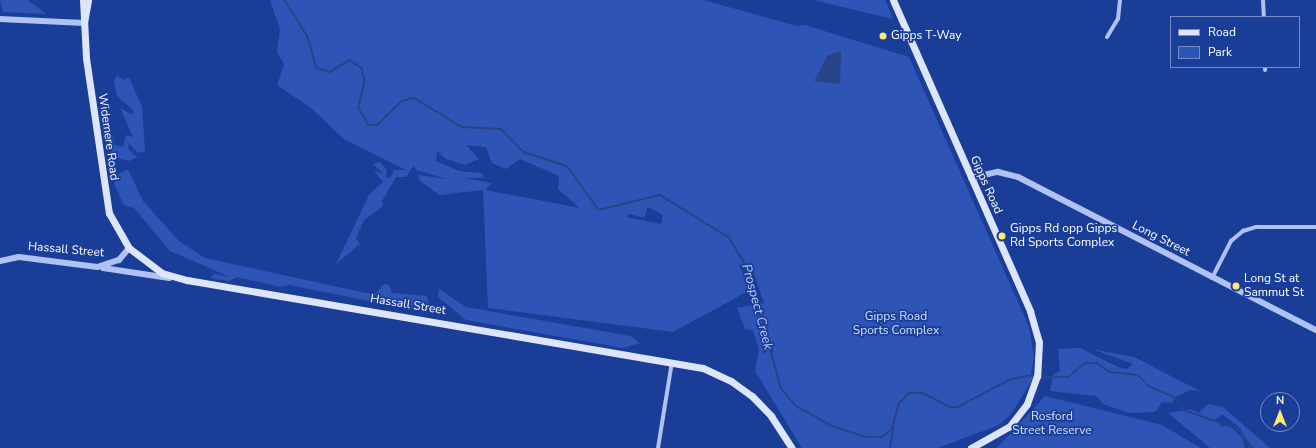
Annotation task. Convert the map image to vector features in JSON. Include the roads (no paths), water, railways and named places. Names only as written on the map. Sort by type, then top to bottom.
[{"type":"main road","name":"Widemere Road","points":[[83,0],[84,23],[103,187],[114,224],[129,248]]},
{"type":"main road","name":"Widemere Road","points":[[84,23],[88,0]]},
{"type":"main road","name":"Gipps Road","points":[[893,0],[1033,320],[1039,342],[1039,368],[1036,383],[1027,404],[1010,426],[971,448]]},
{"type":"main road","name":"Hassall Street","points":[[129,248],[162,273],[187,280],[703,368],[731,381],[771,416],[792,448]]},
{"type":"street","points":[[1107,37],[1118,18],[1120,0]]},
{"type":"street","points":[[1263,0],[1264,16]]},
{"type":"street","points":[[0,19],[84,23]]},
{"type":"street","name":"Long Street","points":[[971,178],[998,172],[1018,177],[1212,278],[1316,330]]},
{"type":"street","points":[[1212,278],[1232,242],[1243,231],[1256,227],[1316,227]]},
{"type":"street","name":"Hassall Street","points":[[1,261],[20,257],[97,267],[119,260],[129,248]]},
{"type":"street","points":[[97,267],[187,280]]},
{"type":"street","points":[[658,448],[672,362]]},
{"type":"waterway","name":"Prospect Creek","points":[[285,0],[308,37],[317,68],[330,72],[350,60],[362,68],[365,81],[359,108],[369,125],[377,125],[402,101],[414,98],[462,127],[501,129],[524,152],[567,166],[599,210],[660,195],[730,238],[750,272],[781,388],[796,406],[832,426],[866,437],[882,437],[892,429],[899,403],[909,393],[923,393],[951,407],[958,407],[1011,379],[1034,375]]},
{"type":"waterway","name":"Prospect Creek","points":[[1040,377],[1068,377],[1085,363],[1097,363],[1110,372],[1138,375],[1149,386],[1173,396],[1184,410],[1238,429],[1253,448]]},
{"type":"waterway","points":[[890,448],[893,428]]},
{"type":"place","name":"Gipps T-Way","points":[[883,36]]},
{"type":"place","name":"Gipps Rd opp Gipps Rd Sports Complex","points":[[1002,236]]},
{"type":"place","name":"Long St at Sammut St","points":[[1236,286]]},
{"type":"park label","name":"Gipps Road Sports Complex","points":[[896,324]]},
{"type":"park label","name":"Rosford Street Reserve","points":[[1052,424]]}]
